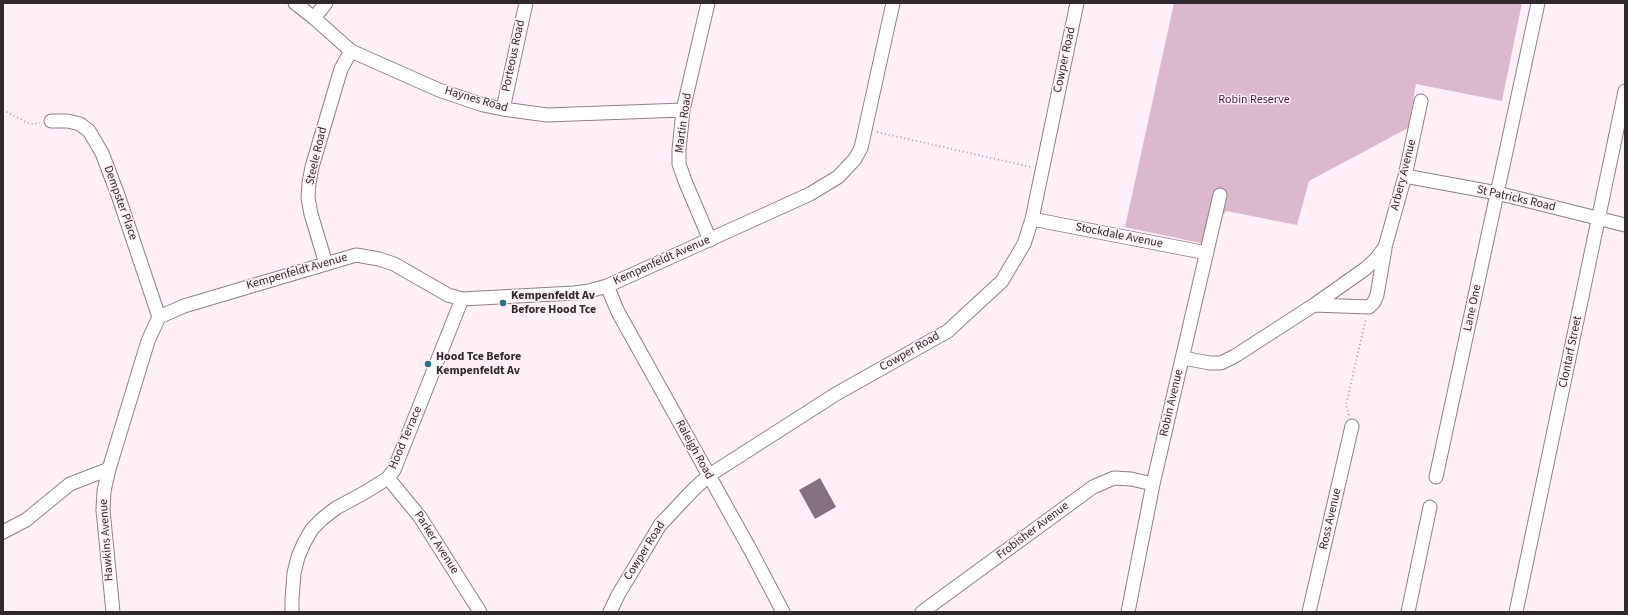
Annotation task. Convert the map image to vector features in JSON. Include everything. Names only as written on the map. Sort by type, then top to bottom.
[{"type":"street","name":"Haynes Road","points":[[295,3],[351,51],[466,100],[503,109],[547,115],[684,110]]},
{"type":"street","points":[[314,18],[326,3]]},
{"type":"street","name":"Porteous Road","points":[[503,109],[526,3]]},
{"type":"street","name":"Martin Road","points":[[708,3],[684,110],[679,150],[680,164],[685,181],[710,240]]},
{"type":"street","name":"Kempenfeldt Avenue","points":[[159,317],[184,306],[356,255],[379,259],[394,264],[448,295],[462,299],[574,293],[607,286],[810,194],[838,177],[855,159],[861,148],[893,3]]},
{"type":"street","name":"Cowper Road","points":[[610,612],[618,595],[660,525],[692,490],[708,476],[836,394],[948,331],[1002,281],[1024,244],[1032,219],[1077,3]]},
{"type":"street","name":"Lane One","points":[[1436,477],[1538,3]]},
{"type":"street","name":"Steele Road","points":[[326,264],[311,214],[308,198],[309,183],[312,167],[341,68],[351,51]]},
{"type":"street","name":"Clontarf Street","points":[[1516,612],[1625,91]]},
{"type":"street","name":"Arbery Avenue","points":[[1369,308],[1377,295],[1385,247],[1406,176],[1421,101]]},
{"type":"street","name":"Dempster Place","points":[[50,121],[68,121],[80,124],[89,131],[95,141],[107,166],[118,195],[159,317]]},
{"type":"street","name":"St Patricks Road","points":[[1406,176],[1498,193],[1625,225]]},
{"type":"street","name":"Robin Avenue","points":[[1128,612],[1153,484],[1220,195]]},
{"type":"street","name":"Stockdale Avenue","points":[[1032,219],[1207,253]]},
{"type":"street","name":"Arbery Avenue","points":[[1183,358],[1210,363],[1221,363],[1235,356],[1314,305],[1365,269],[1385,247]]},
{"type":"street","name":"Raleigh Road","points":[[607,286],[618,312],[751,551],[783,612]]},
{"type":"street","name":"Hood Terrace","points":[[292,612],[294,573],[304,543],[312,529],[336,508],[388,478],[397,462],[462,299]]},
{"type":"street","points":[[1314,305],[1369,308]]},
{"type":"street","points":[[3,532],[26,520],[70,484],[109,469],[148,341],[159,317]]},
{"type":"street","name":"Ross Avenue","points":[[1310,612],[1352,426]]},
{"type":"street","name":"Hawkins Avenue","points":[[109,469],[104,491],[103,510],[113,612]]},
{"type":"street","name":"Parker Avenue","points":[[388,478],[420,516],[480,612]]},
{"type":"street","name":"Frobisher Avenue","points":[[922,612],[1093,487],[1114,478],[1131,479],[1153,484]]},
{"type":"street","points":[[1408,612],[1430,507]]},
{"type":"path","points":[[3,110],[30,124],[50,121]]},
{"type":"path","points":[[866,130],[1042,170]]},
{"type":"path","points":[[1352,426],[1346,405],[1369,308]]},
{"type":"green space","name":"Robin Reserve","points":[[1174,3],[1522,3],[1502,101],[1416,84],[1408,128],[1309,181],[1297,225],[1226,211],[1205,244],[1125,227]]},
{"type":"building","points":[[820,478],[836,507],[815,519],[799,490]]},
{"type":"place","name":"Kempenfeldt Av Before Hood Tce","points":[[503,303]]},
{"type":"place","name":"Hood Tce Before Kempenfeldt Av","points":[[428,364]]}]
